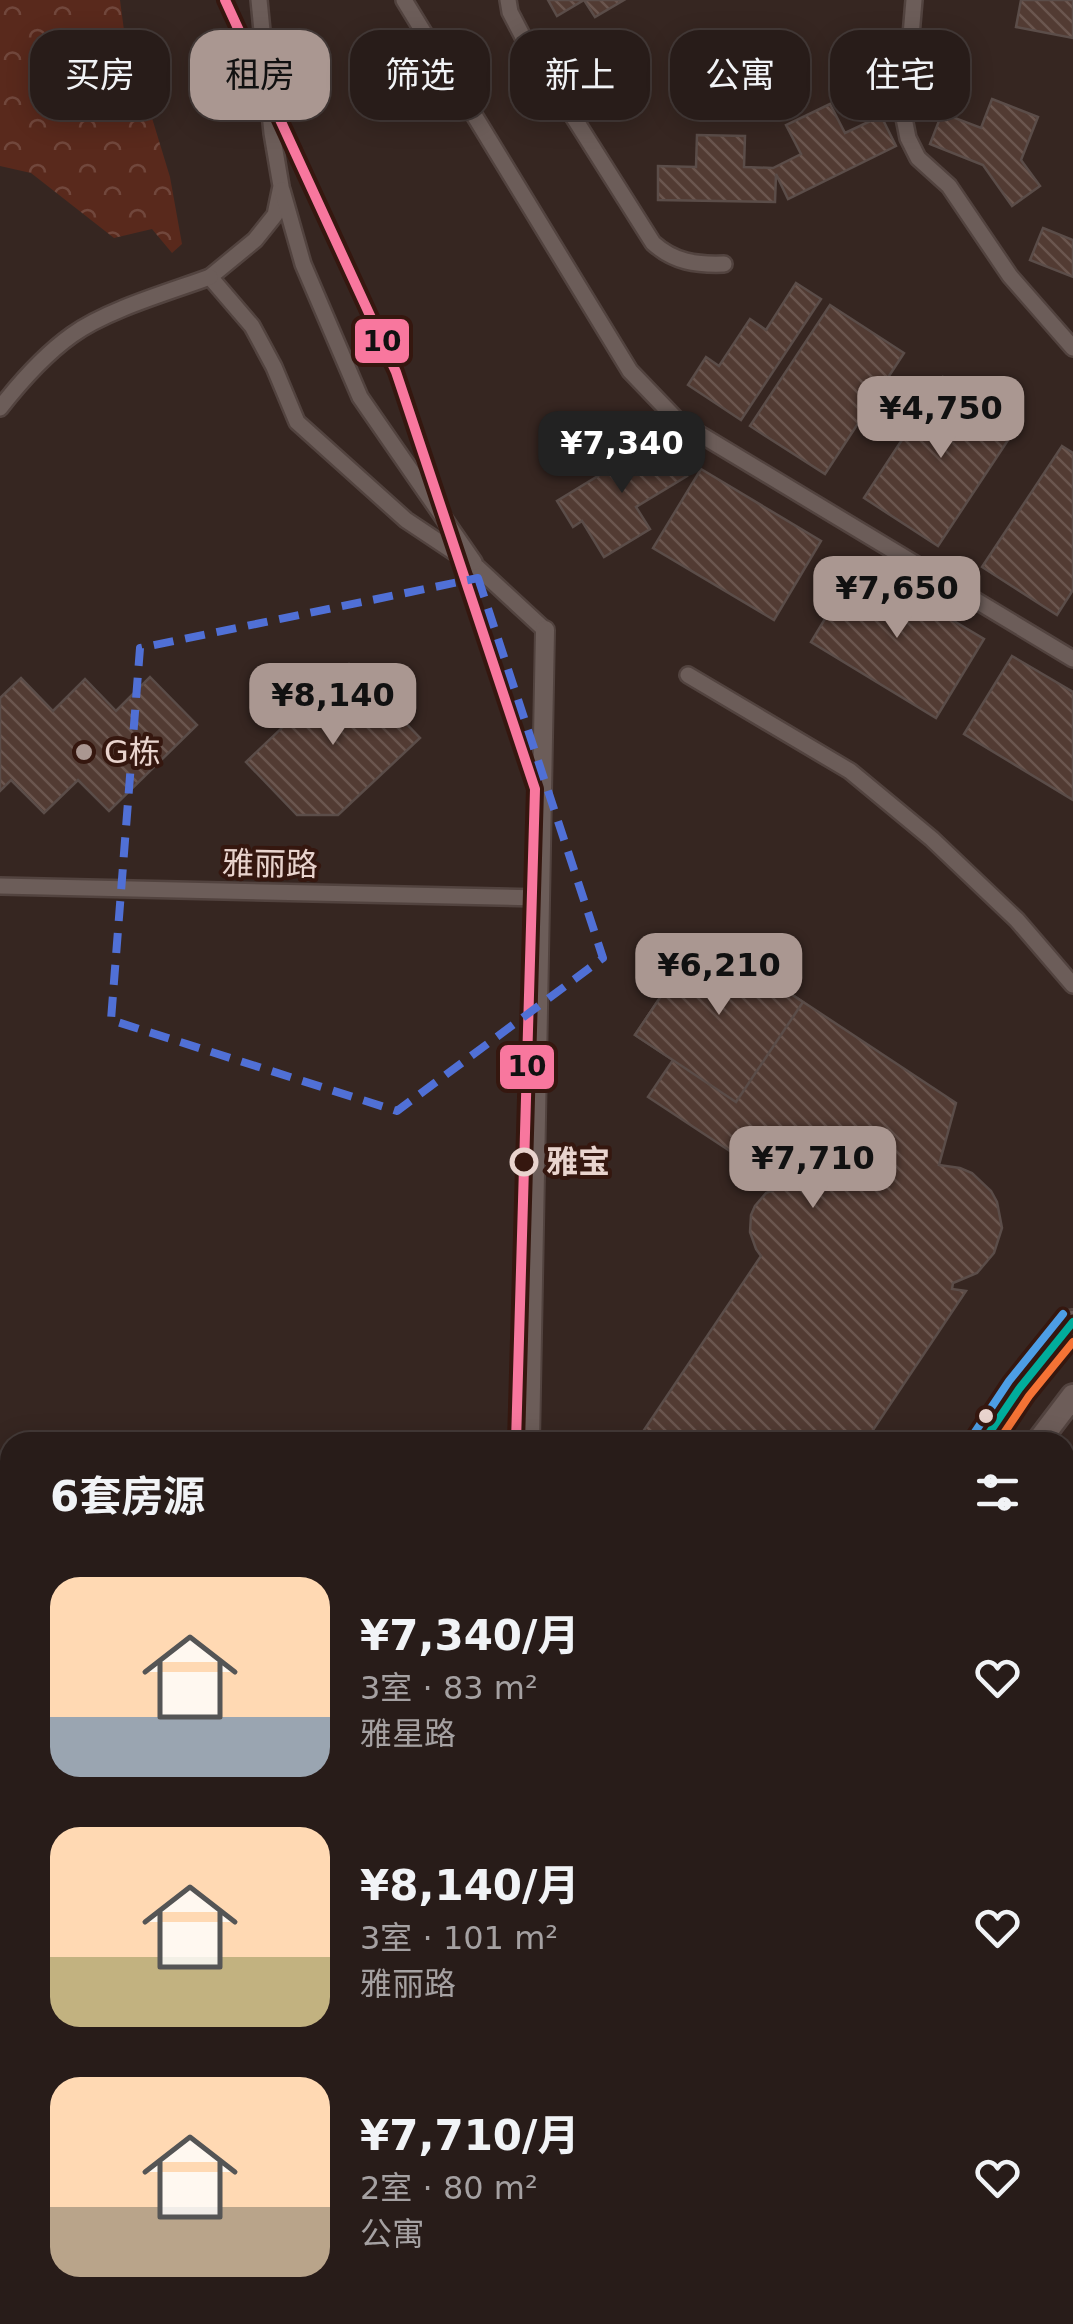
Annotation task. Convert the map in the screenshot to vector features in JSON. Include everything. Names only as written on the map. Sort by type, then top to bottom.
[{"type":"main road","points":[[990,1432],[1073,1322]]},
{"type":"main road","points":[[1046,1432],[1073,1396]]},
{"type":"street","points":[[259,0],[272,134],[281,186],[303,264],[360,396],[478,568]]},
{"type":"street","points":[[404,0],[630,371],[678,420],[1073,659]]},
{"type":"street","points":[[508,0],[523,37],[653,243],[687,263],[724,264]]},
{"type":"street","points":[[914,0],[904,118],[908,138],[918,158],[949,186],[1010,276],[1073,348]]},
{"type":"street","points":[[0,408],[42,360],[75,332],[210,276],[255,240],[276,215],[281,186]]},
{"type":"street","points":[[210,276],[252,326],[298,422],[406,520],[478,568],[544,630],[530,1432]]},
{"type":"street","points":[[688,675],[850,771],[932,838],[1017,920],[1073,986]]},
{"type":"street","name":"雅丽路","points":[[0,886],[539,898]]},
{"type":"highlighted area","points":[[478,578],[603,958],[397,1111],[111,1020],[140,648]]},
{"type":"green space","points":[[0,0],[120,0],[124,30],[30,30],[30,120],[153,120],[170,177],[182,244],[172,253],[152,229],[114,238],[31,173],[0,166]]},
{"type":"building","points":[[548,0],[584,0],[557,16]]},
{"type":"building","points":[[584,0],[624,0],[595,17]]},
{"type":"building","points":[[1021,0],[1073,0],[1073,38],[1016,27]]},
{"type":"building","points":[[992,99],[1038,117],[1021,160],[1040,186],[1012,206],[983,165],[930,144],[939,120],[960,120],[981,128]]},
{"type":"building","points":[[830,104],[830,120],[838,120],[845,133],[873,120],[883,120],[896,146],[788,199],[776,174],[775,202],[658,200],[658,166],[696,167],[697,135],[745,136],[744,167],[773,168],[801,154],[786,125],[810,120],[810,114]]},
{"type":"building","points":[[1043,228],[1073,240],[1073,277],[1030,260]]},
{"type":"building","points":[[796,283],[821,299],[741,420],[688,385],[706,357],[719,366],[750,319],[766,330]]},
{"type":"building","points":[[830,305],[904,353],[825,474],[750,426]]},
{"type":"building","points":[[943,377],[1018,425],[938,546],[864,498]]},
{"type":"building","points":[[662,437],[687,476],[636,507],[650,529],[604,557],[582,521],[573,527],[557,501]]},
{"type":"building","points":[[1062,446],[1073,453],[1073,590],[1057,615],[982,567]]},
{"type":"building","points":[[701,469],[821,541],[774,620],[653,548]]},
{"type":"building","points":[[858,564],[984,639],[936,718],[811,642]]},
{"type":"building","points":[[1012,656],[1073,692],[1073,800],[964,734]]},
{"type":"building","points":[[349,664],[420,738],[338,815],[297,815],[246,762]]},
{"type":"building","name":"G栋","points":[[150,677],[197,725],[109,811],[78,780],[44,813],[11,780],[0,791],[0,698],[21,678],[53,711],[85,679],[116,711]]},
{"type":"building","points":[[702,935],[956,1103],[939,1165],[972,1173],[991,1191],[1002,1228],[994,1253],[977,1273],[953,1283],[952,1289],[966,1291],[872,1432],[643,1432],[761,1256],[750,1232],[751,1215],[766,1193],[783,1186],[648,1097],[673,1060],[635,1035]]},
{"type":"building","points":[[702,935],[803,1002],[736,1102],[635,1035]]},
{"type":"transit line","name":"10","points":[[225,0],[396,372],[535,789],[516,1432]]},
{"type":"transit line","points":[[975,1432],[1009,1381],[1063,1314]]},
{"type":"transit line","points":[[990,1432],[1073,1322]]},
{"type":"transit line","points":[[1005,1432],[1073,1342]]},
{"type":"place","name":"G栋","points":[[84,752]]},
{"type":"place","name":"雅宝","points":[[524,1162]]}]
